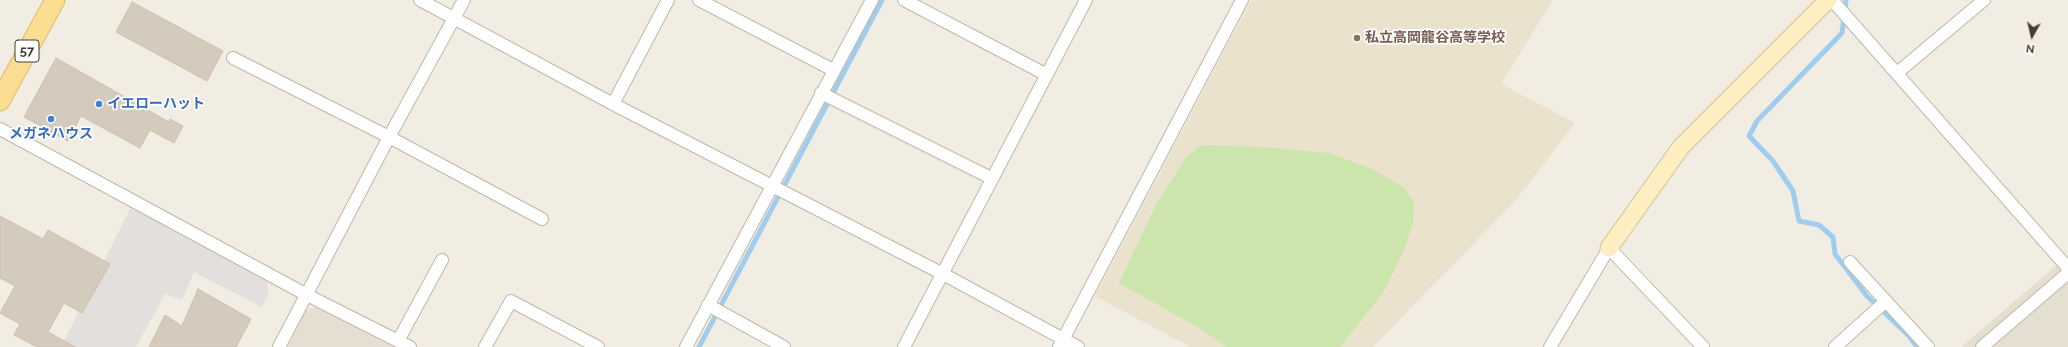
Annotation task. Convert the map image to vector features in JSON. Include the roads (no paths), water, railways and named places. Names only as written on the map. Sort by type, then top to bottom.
[{"type":"main road","name":"57","points":[[0,101],[55,0]]},
{"type":"street","points":[[420,0],[613,104],[943,274],[1061,343],[1078,347]]},
{"type":"street","points":[[279,347],[389,137],[464,0]]},
{"type":"street","points":[[613,104],[668,0]]},
{"type":"street","points":[[699,0],[833,70]]},
{"type":"street","points":[[686,347],[714,308],[828,96],[833,70],[872,0]]},
{"type":"street","points":[[904,0],[1047,75]]},
{"type":"street","points":[[1061,343],[1242,0]]},
{"type":"street","points":[[1550,347],[1609,248],[1681,148],[1828,0]]},
{"type":"street","points":[[1832,0],[2068,268]]},
{"type":"street","points":[[1897,72],[1984,0]]},
{"type":"street","points":[[904,347],[943,274],[991,178],[1047,75],[1084,1]]},
{"type":"street","points":[[233,58],[389,137],[542,219]]},
{"type":"street","points":[[828,96],[991,178]]},
{"type":"street","points":[[0,129],[307,295],[410,347]]},
{"type":"street","points":[[1609,248],[1703,347]]},
{"type":"street","points":[[398,341],[442,260]]},
{"type":"street","points":[[1850,262],[1928,347]]},
{"type":"street","points":[[1982,347],[2068,273]]},
{"type":"street","points":[[485,347],[511,301],[598,347]]},
{"type":"street","points":[[1835,347],[1886,302]]},
{"type":"street","points":[[714,308],[784,347]]},
{"type":"waterway","points":[[699,347],[882,0]]},
{"type":"waterway","points":[[1846,0],[1842,33],[1757,121],[1749,136],[1773,161],[1793,191],[1799,221],[1819,225],[1833,237],[1835,254],[1867,296],[1909,336],[1917,347]]},
{"type":"place","name":"私立高岡龍谷高等学校","points":[[1357,38]]},
{"type":"place","name":"イエローハット","points":[[99,104]]},
{"type":"place","name":"メガネハウス","points":[[51,119]]}]
